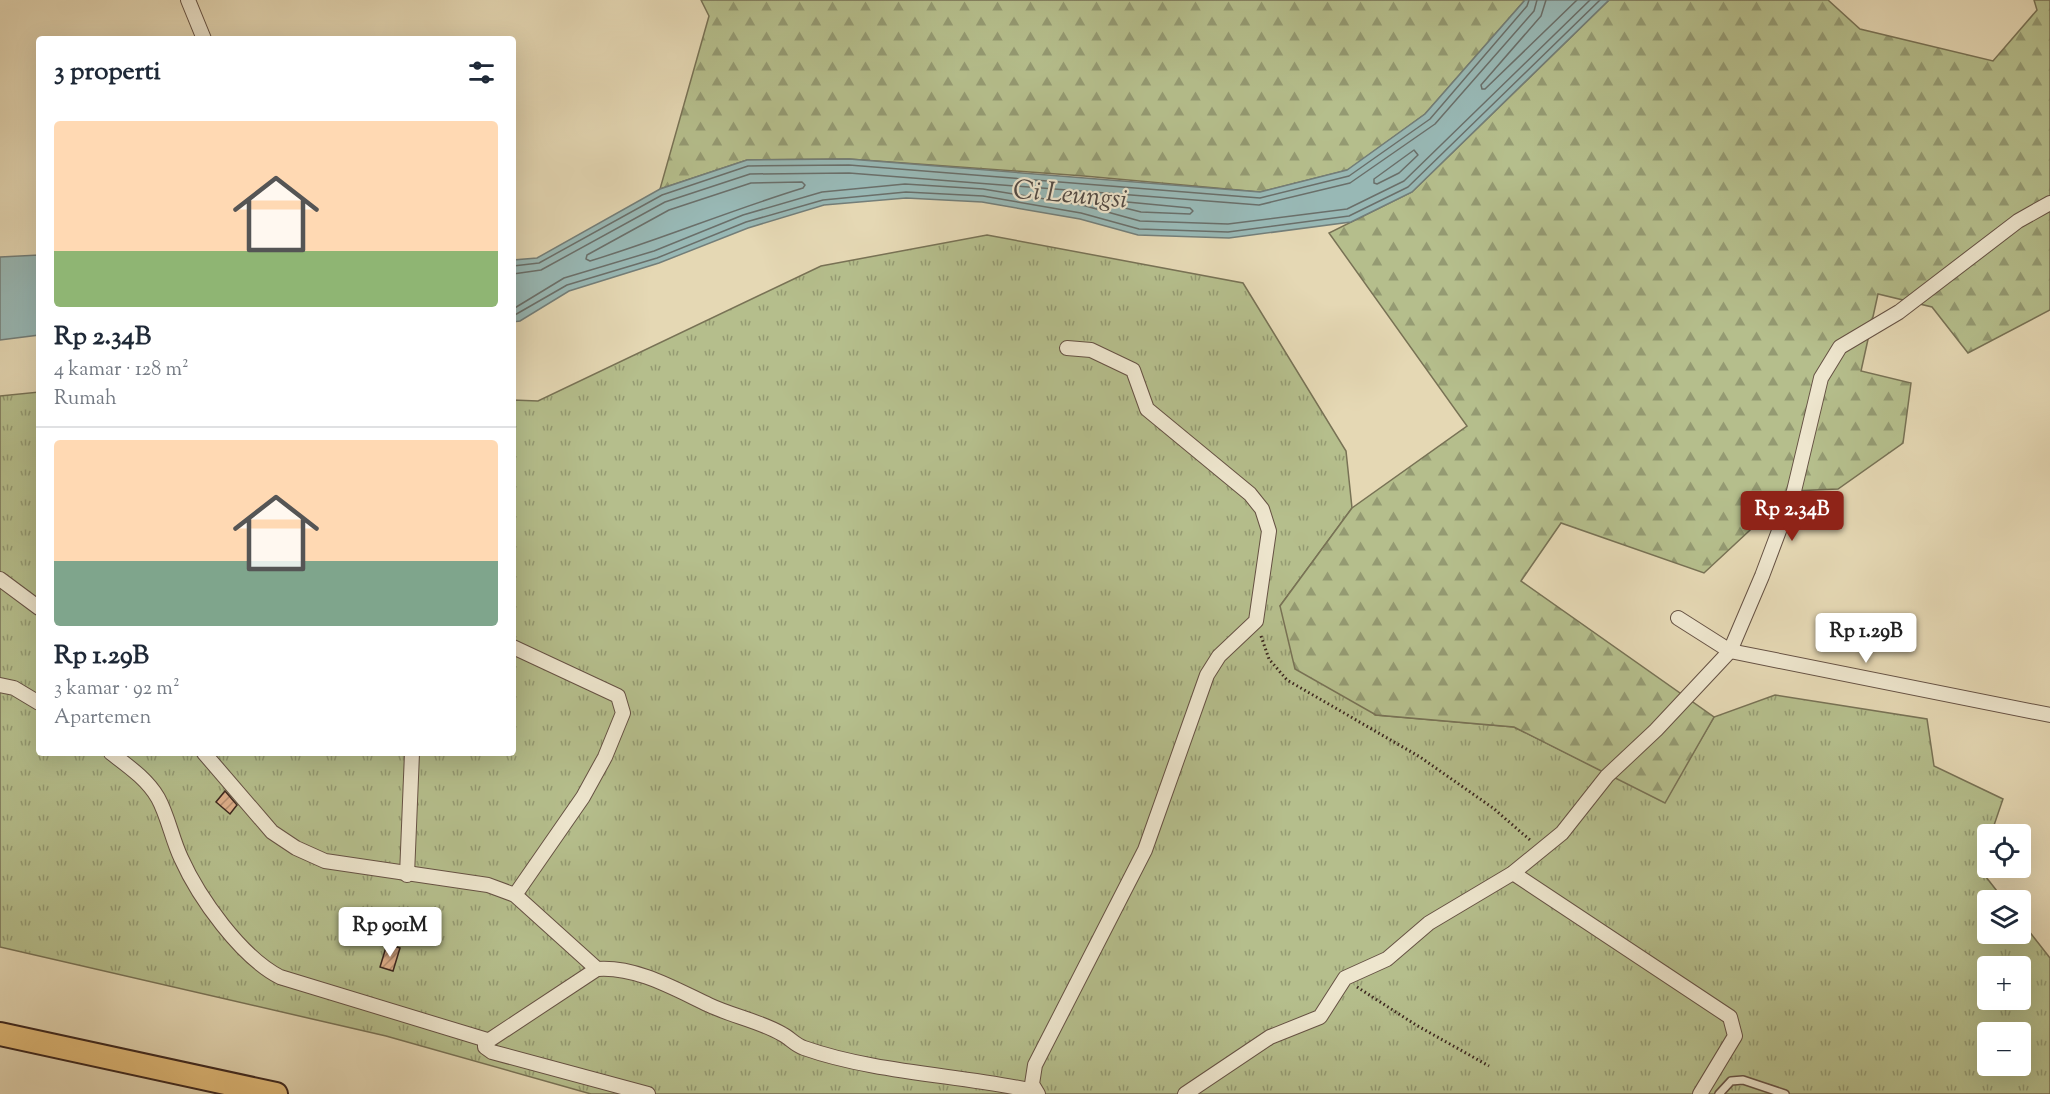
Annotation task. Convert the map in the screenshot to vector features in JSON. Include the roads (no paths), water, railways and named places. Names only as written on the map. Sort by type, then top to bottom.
[{"type":"main road","points":[[0,1034],[276,1094]]},
{"type":"street","points":[[188,0],[203,36]]},
{"type":"street","points":[[1185,1094],[1270,1037],[1320,1017],[1345,978],[1387,959],[1429,923],[1513,873],[1543,851],[1562,832],[1607,776],[1656,730],[1730,651],[1762,576],[1794,491],[1821,378],[1840,347],[1899,312],[2018,221],[2050,203]]},
{"type":"street","points":[[648,1094],[492,1052],[485,1047],[487,1040],[597,969],[627,971],[664,984],[730,1015],[783,1034],[804,1048],[861,1062],[988,1081],[1036,1093],[1032,1076],[1035,1065],[1145,850],[1207,675],[1219,656],[1256,621],[1269,531],[1262,509],[1233,480],[1147,409],[1133,370],[1091,350],[1067,348]]},
{"type":"street","points":[[0,579],[36,606]]},
{"type":"street","points":[[1678,618],[1730,651],[2050,715]]},
{"type":"street","points":[[515,895],[583,798],[623,712],[618,696],[612,692],[588,683],[516,647]]},
{"type":"street","points":[[0,685],[14,688],[36,701]]},
{"type":"street","points":[[114,756],[153,790],[181,858],[197,888],[236,939],[267,970],[280,977],[487,1040]]},
{"type":"street","points":[[207,756],[272,832],[296,848],[325,861],[407,875],[488,885],[515,895],[597,969]]},
{"type":"street","points":[[407,875],[412,756]]},
{"type":"street","points":[[1513,873],[1731,1017],[1735,1036],[1700,1094]]},
{"type":"lane","points":[[1719,1094],[1731,1081],[1743,1080],[1785,1094]]},
{"type":"water","name":"Ci Leungsi","points":[[1525,0],[1609,0],[1412,192],[1351,222],[1229,238],[1138,235],[1080,219],[982,202],[906,198],[824,205],[748,228],[659,263],[569,291],[516,322],[516,260],[537,258],[660,189],[747,160],[849,159],[1260,192],[1347,170],[1425,114]]},
{"type":"water","points":[[36,255],[36,335],[0,340],[0,257]]}]
